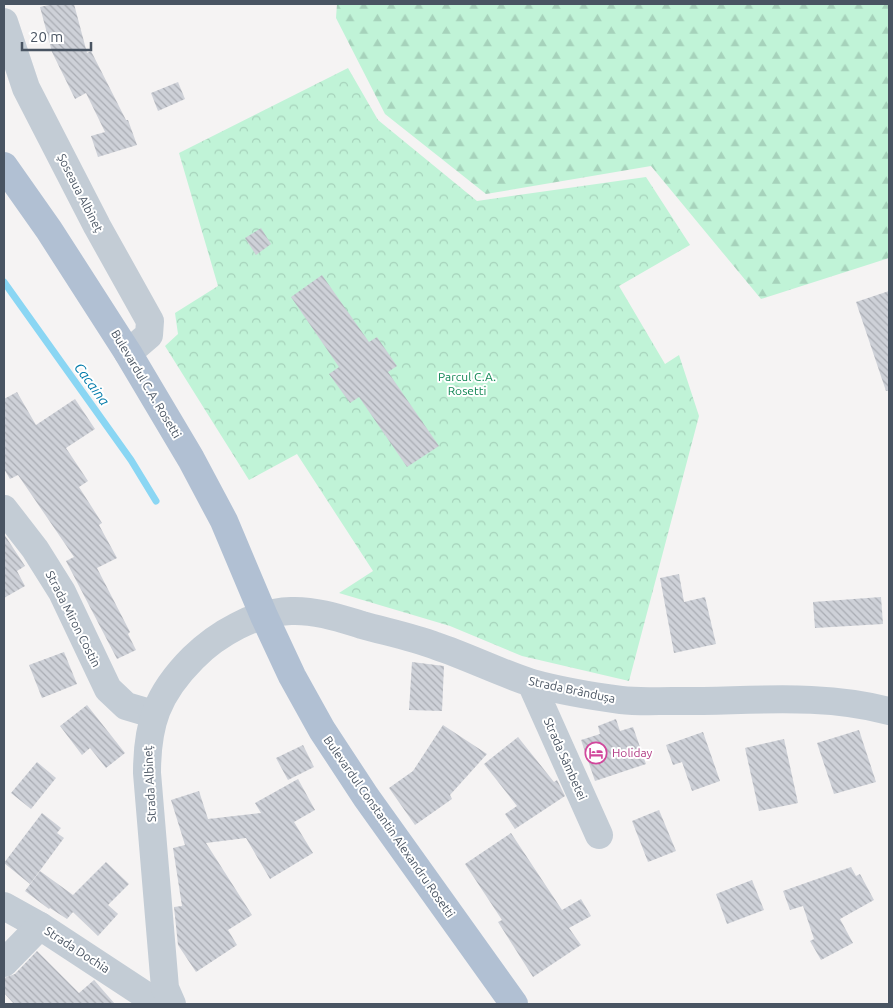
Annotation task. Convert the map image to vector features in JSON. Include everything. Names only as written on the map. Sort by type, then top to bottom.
[{"type":"main road","name":"Bulevardul C.A. Rosetti","points":[[4,166],[49,230],[128,353],[191,459],[224,521],[264,616]]},
{"type":"main road","name":"Bulevardul Constantin Alexandru Rosetti","points":[[264,616],[292,676],[322,730],[366,797],[514,1004]]},
{"type":"street","name":"Șoseaua Albineț","points":[[4,22],[26,88],[97,226],[150,321],[149,335],[128,353]]},
{"type":"street","name":"Strada Miron Costin","points":[[4,509],[36,549],[62,592],[108,689],[126,706],[153,714]]},
{"type":"street","name":"Strada Brândușa","points":[[264,616],[289,611],[305,611],[340,618],[435,645],[531,682],[571,692],[624,700],[714,702],[778,698],[824,700],[863,704],[889,712]]},
{"type":"street","name":"Strada Albineț","points":[[158,998],[147,743],[153,714],[179,672],[202,650],[227,631],[264,616]]},
{"type":"street","name":"Strada Sâmbetei","points":[[531,682],[600,835]]},
{"type":"street","name":"Strada Dochia","points":[[4,906],[158,998]]},
{"type":"street","points":[[4,963],[40,926]]},
{"type":"green space","points":[[337,4],[889,4],[889,258],[761,299],[651,166],[486,194],[385,114],[336,18]]},
{"type":"green space","name":"Parcul C.A. Rosetti","points":[[348,68],[378,120],[477,201],[646,177],[690,245],[619,286],[665,364],[679,355],[699,416],[629,681],[522,656],[450,626],[339,593],[373,571],[297,454],[249,480],[165,346],[178,334],[175,313],[218,286],[179,153]]},
{"type":"building","points":[[53,4],[74,4],[87,53],[91,51],[126,120],[128,120],[137,145],[98,157],[91,136],[105,132],[86,93],[75,99],[52,52],[40,7]]},
{"type":"building","points":[[178,82],[185,99],[158,111],[151,93]]},
{"type":"building","points":[[261,228],[271,244],[256,255],[245,238]]},
{"type":"building","points":[[322,275],[369,342],[377,337],[397,366],[388,372],[439,446],[407,467],[359,397],[350,403],[329,374],[339,367],[291,297]]},
{"type":"building","points":[[889,291],[889,391],[886,391],[856,302]]},
{"type":"building","points":[[17,392],[36,425],[75,399],[95,429],[66,448],[88,481],[79,487],[102,523],[99,525],[117,558],[97,568],[130,632],[128,634],[136,650],[117,659],[66,561],[74,557],[18,475],[10,479],[4,469],[4,399]]},
{"type":"building","points":[[4,534],[25,566],[17,571],[25,586],[4,598]]},
{"type":"building","points":[[679,574],[684,602],[705,597],[716,644],[674,653],[660,578]]},
{"type":"building","points":[[881,597],[883,624],[815,628],[813,602]]},
{"type":"building","points":[[64,652],[77,684],[42,698],[29,665]]},
{"type":"building","points":[[412,662],[444,666],[442,711],[409,710]]},
{"type":"building","points":[[87,705],[125,753],[106,768],[90,748],[82,755],[60,726]]},
{"type":"building","points":[[616,719],[620,731],[633,727],[646,764],[595,781],[581,740],[600,734],[598,726]]},
{"type":"building","points":[[443,725],[487,754],[450,795],[452,799],[415,825],[389,788],[413,771]]},
{"type":"building","points":[[859,730],[876,782],[834,794],[817,743]]},
{"type":"building","points":[[703,732],[720,781],[692,791],[682,762],[673,765],[666,745]]},
{"type":"building","points":[[518,737],[554,782],[557,780],[565,796],[515,829],[505,814],[517,806],[484,764]]},
{"type":"building","points":[[784,739],[798,803],[759,811],[745,748]]},
{"type":"building","points":[[303,745],[314,767],[288,780],[276,758]]},
{"type":"building","points":[[37,762],[56,778],[31,809],[11,793]]},
{"type":"building","points":[[298,779],[315,810],[294,822],[313,853],[270,879],[246,838],[206,843],[252,915],[228,930],[237,945],[196,972],[178,945],[174,907],[182,906],[173,848],[185,845],[171,800],[199,791],[208,819],[261,813],[255,803]]},
{"type":"building","points":[[659,810],[676,851],[648,862],[632,821]]},
{"type":"building","points":[[42,813],[61,828],[57,833],[64,838],[30,884],[4,863]]},
{"type":"building","points":[[511,833],[562,910],[581,899],[591,916],[569,928],[581,945],[533,977],[498,922],[502,920],[465,864]]},
{"type":"building","points":[[106,862],[129,884],[108,905],[118,914],[98,936],[73,912],[67,919],[49,909],[25,891],[40,871],[73,895]]},
{"type":"building","points":[[851,867],[856,876],[860,874],[874,900],[840,919],[853,943],[821,960],[810,941],[814,939],[803,906],[790,910],[783,891]]},
{"type":"building","points":[[752,880],[764,910],[727,924],[716,894]]},
{"type":"building","points":[[37,951],[79,993],[94,980],[115,1004],[14,1004],[4,993],[4,978],[15,974]]},
{"type":"waterway","name":"Cacaina","points":[[4,282],[131,460],[156,501]]},
{"type":"place","name":"Holiday","points":[[596,753]]}]
